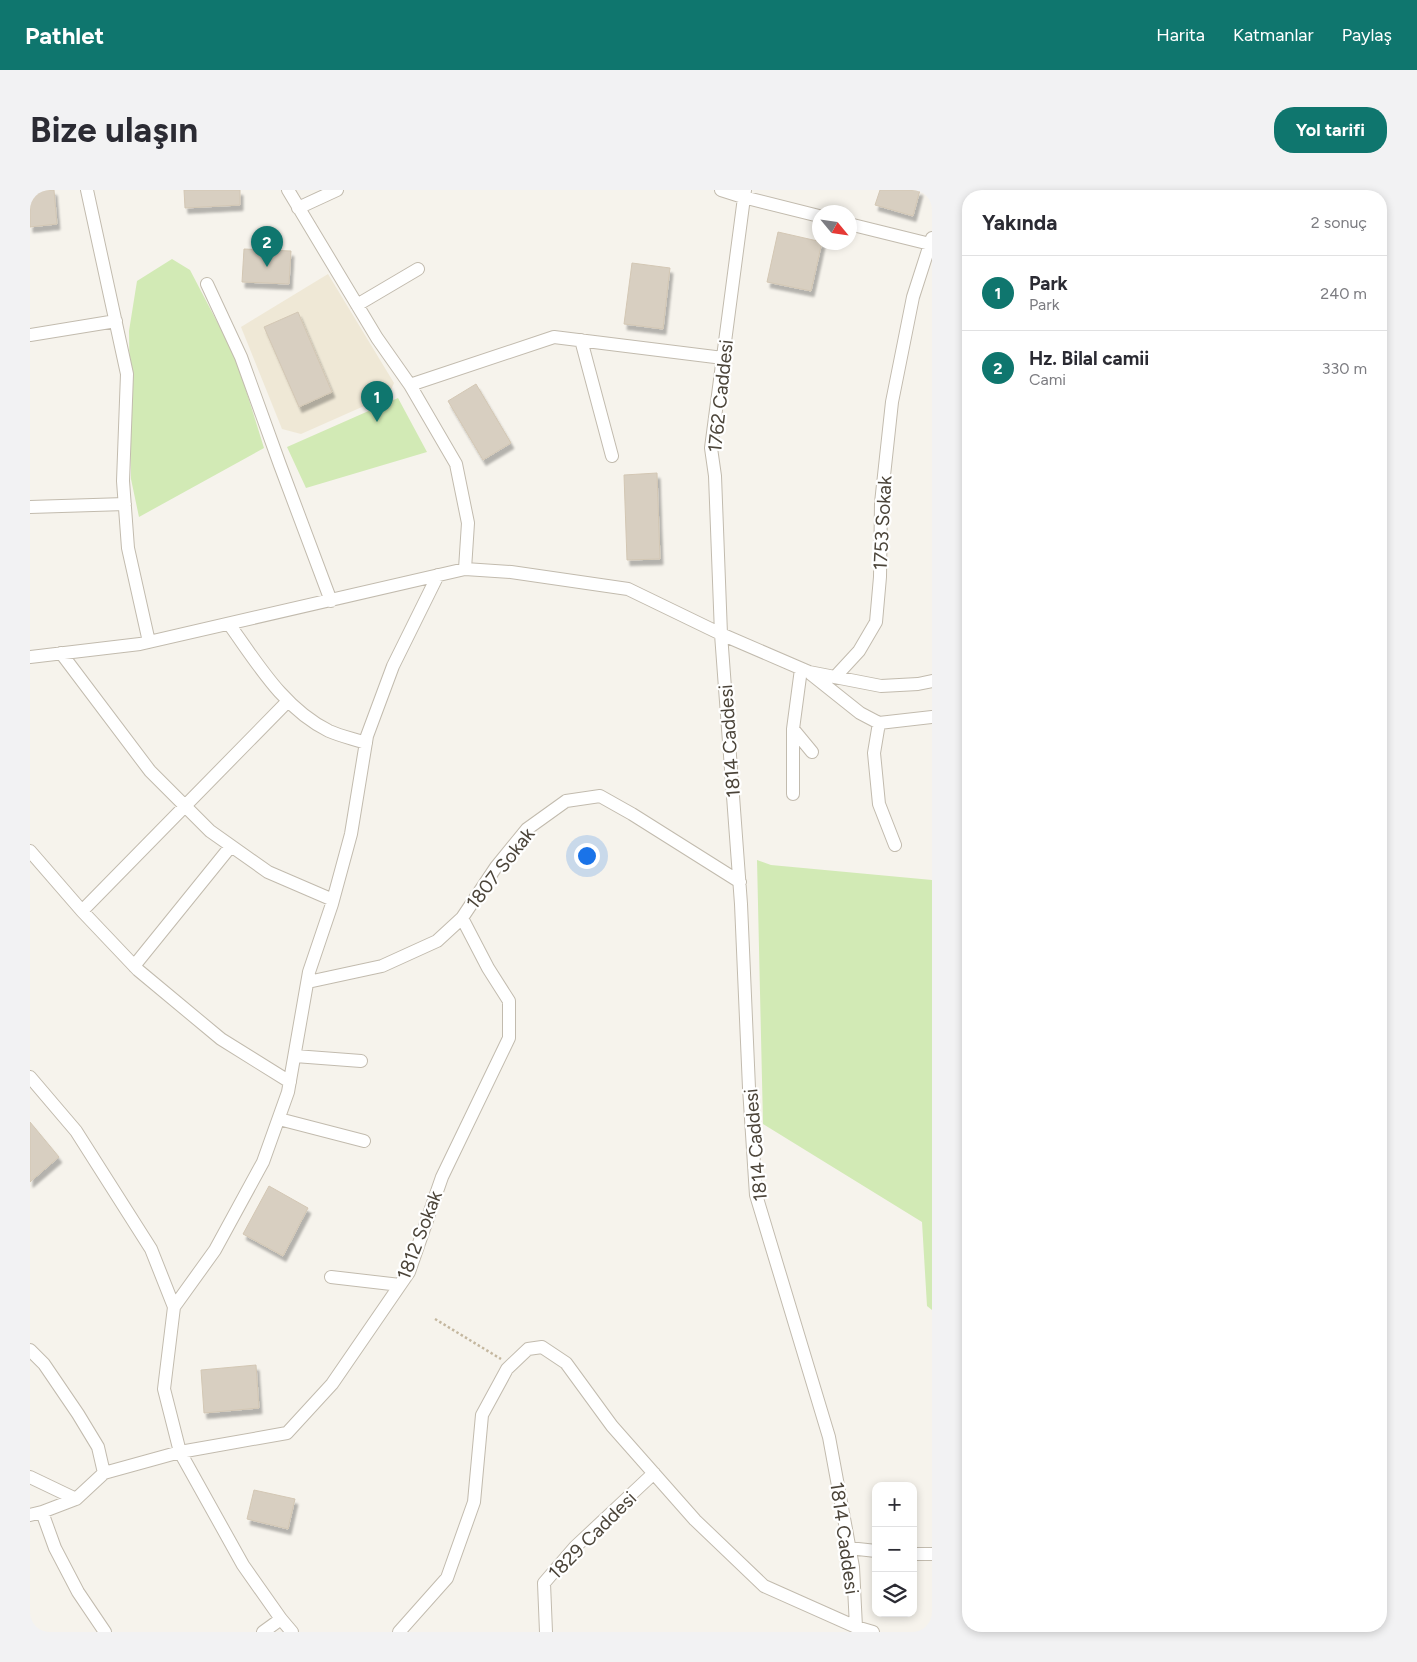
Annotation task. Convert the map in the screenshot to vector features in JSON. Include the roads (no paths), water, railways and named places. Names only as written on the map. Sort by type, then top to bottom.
[{"type":"street","points":[[87,190],[127,374],[123,481],[128,548],[149,642]]},
{"type":"street","points":[[288,190],[377,338],[410,385],[456,464],[468,523],[465,569]]},
{"type":"street","points":[[298,208],[337,190]]},
{"type":"street","points":[[721,190],[744,194],[812,214]]},
{"type":"street","name":"1762 Caddesi","points":[[721,634],[715,476],[711,448],[744,194]]},
{"type":"street","points":[[857,225],[931,241]]},
{"type":"street","name":"1753 Sokak","points":[[835,677],[859,650],[876,622],[880,577],[881,503],[892,402],[913,298],[931,241]]},
{"type":"street","points":[[357,305],[418,269]]},
{"type":"street","points":[[207,284],[241,357],[331,601]]},
{"type":"street","points":[[30,334],[116,321]]},
{"type":"street","points":[[410,385],[554,337],[723,358]]},
{"type":"street","points":[[581,340],[612,456]]},
{"type":"street","points":[[30,507],[125,504]]},
{"type":"street","points":[[30,657],[149,642],[465,569],[510,572],[628,589],[721,634],[805,670],[881,686],[918,684],[932,681]]},
{"type":"street","points":[[174,1307],[215,1250],[263,1162],[279,1119],[288,1092],[308,982],[351,834],[367,736],[393,666],[438,575]]},
{"type":"street","points":[[228,624],[279,692],[299,711],[329,731],[366,743]]},
{"type":"street","name":"1814 Caddesi","points":[[721,634],[740,882],[756,1195],[829,1437],[853,1567],[856,1627]]},
{"type":"street","points":[[61,653],[150,770],[210,831],[268,872],[333,900]]},
{"type":"street","points":[[805,670],[860,713],[879,723],[932,717]]},
{"type":"street","points":[[793,794],[793,729],[805,670]]},
{"type":"street","points":[[82,911],[288,701]]},
{"type":"street","points":[[879,723],[874,753],[879,804],[894,845]]},
{"type":"street","points":[[793,729],[812,752]]},
{"type":"street","name":"1807 Sokak","points":[[308,982],[382,966],[436,941],[462,918],[496,867],[527,829],[566,801],[600,796],[740,882]]},
{"type":"street","points":[[134,966],[231,846]]},
{"type":"street","points":[[30,851],[82,911],[134,966],[221,1039],[290,1082]]},
{"type":"street","name":"1812 Sokak","points":[[104,1473],[180,1452],[287,1433],[332,1384],[409,1272],[442,1177],[509,1038],[509,1001],[488,968],[462,918]]},
{"type":"street","points":[[294,1056],[362,1061]]},
{"type":"street","points":[[30,1077],[76,1132],[151,1249],[174,1307],[164,1389],[180,1452],[243,1565],[292,1632]]},
{"type":"street","points":[[279,1119],[364,1141]]},
{"type":"street","points":[[331,1277],[400,1285]]},
{"type":"street","points":[[399,1632],[447,1578],[474,1502],[482,1415],[507,1369],[528,1350],[542,1347],[566,1363],[612,1426],[695,1520],[764,1586],[856,1627],[873,1632]]},
{"type":"street","points":[[30,1350],[44,1364],[98,1447],[104,1473],[76,1499],[36,1514],[73,1583],[105,1632]]},
{"type":"street","name":"1829 Caddesi","points":[[546,1632],[544,1583],[576,1547],[654,1473]]},
{"type":"street","points":[[30,1477],[76,1499]]},
{"type":"street","points":[[849,1548],[872,1551]]},
{"type":"street","points":[[917,1554],[932,1554]]},
{"type":"street","points":[[262,1632],[281,1619]]},
{"type":"place","name":"Hz. Bilal camii","points":[[267,267]]},
{"type":"place","name":"Park","points":[[377,422]]}]
